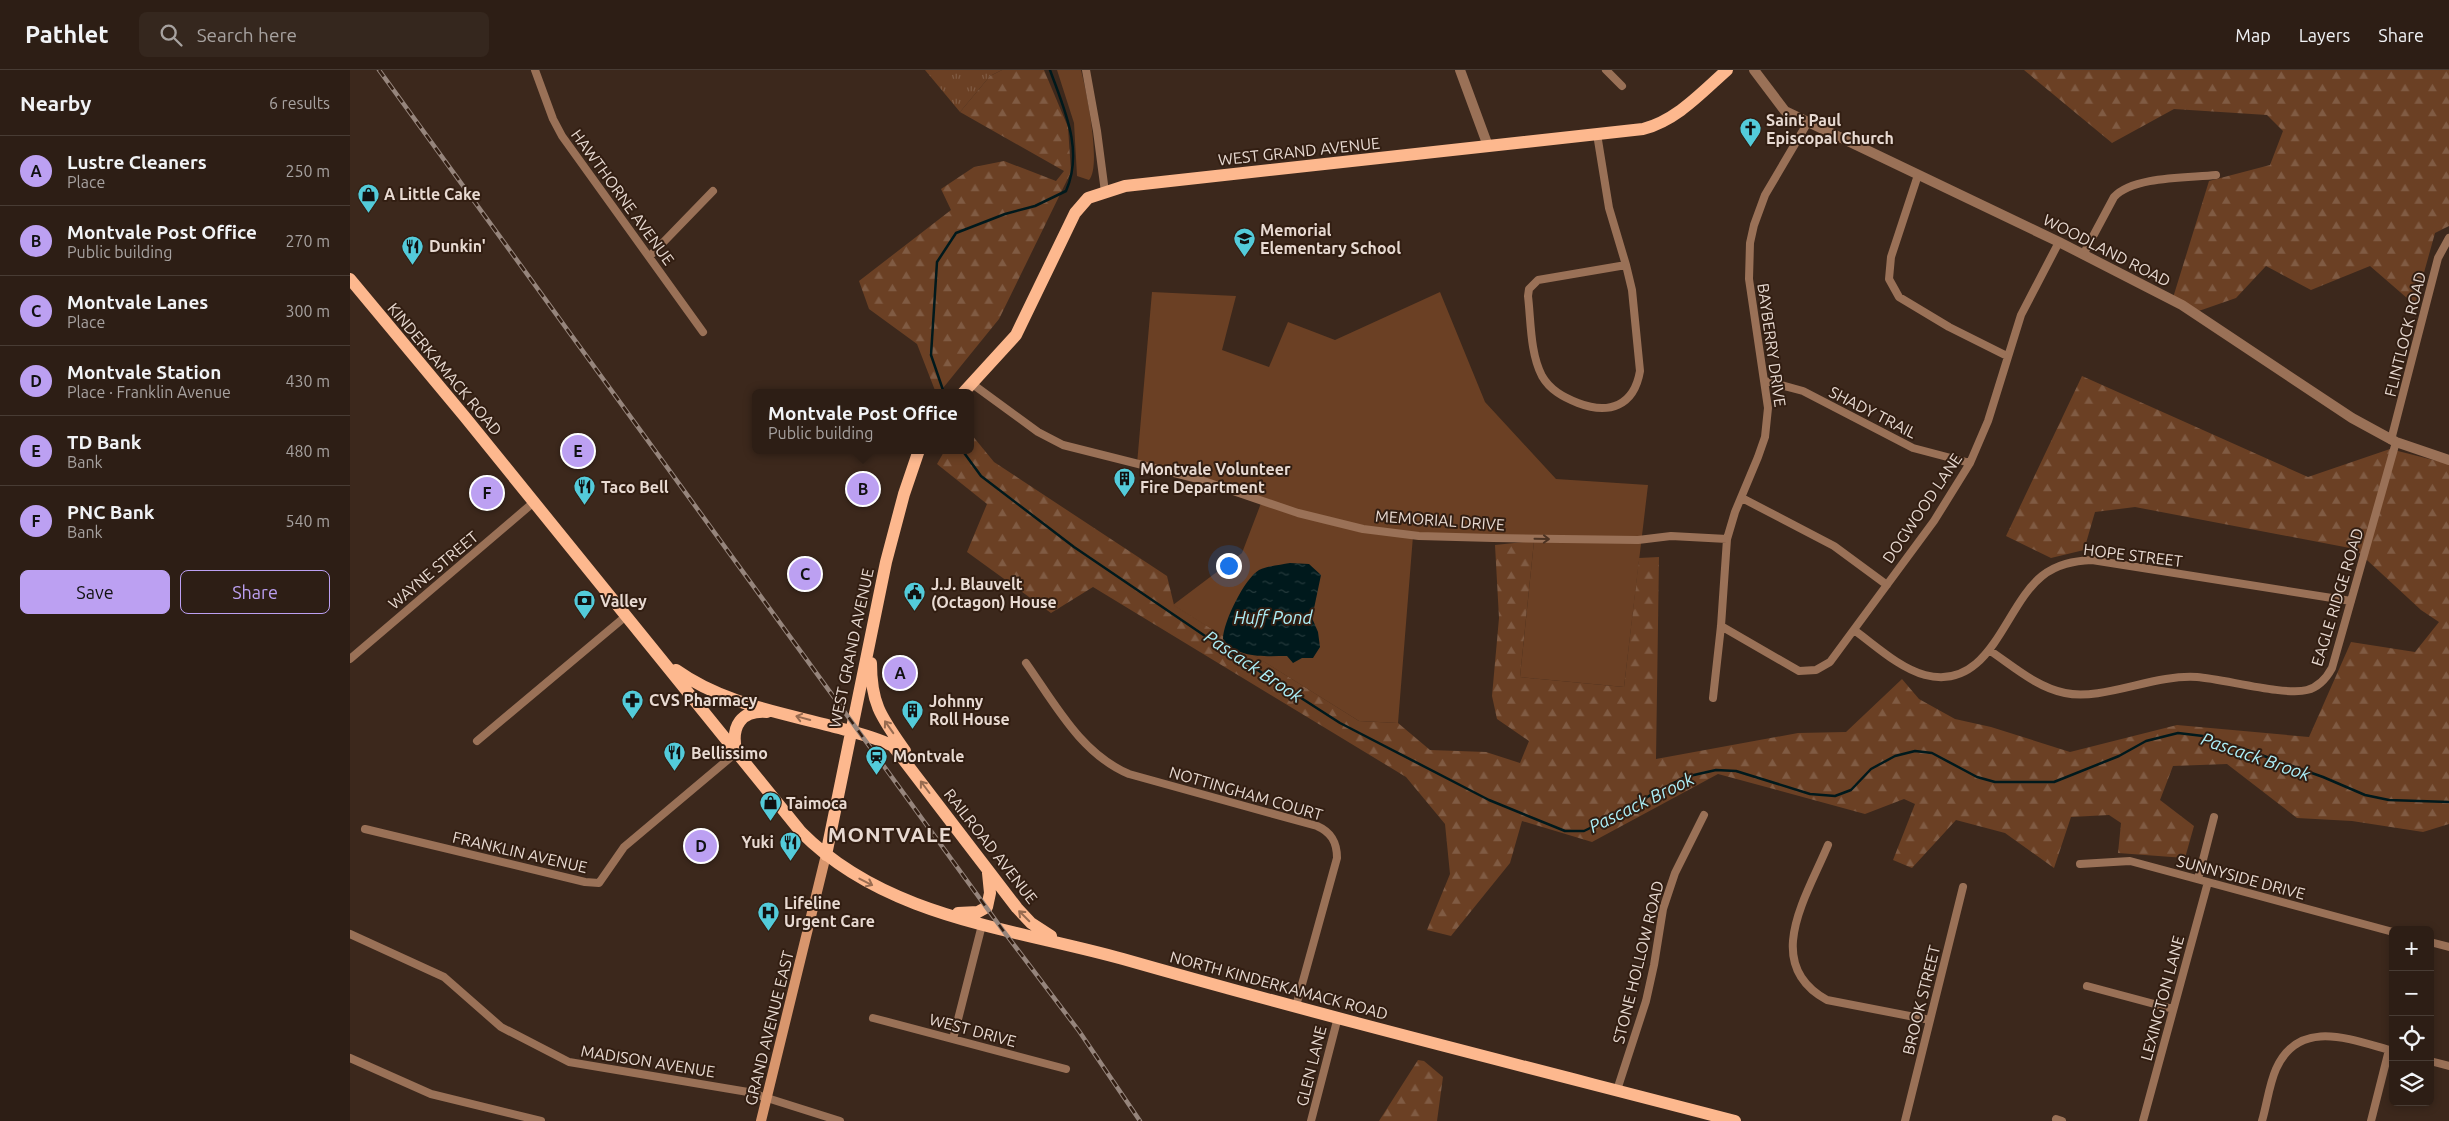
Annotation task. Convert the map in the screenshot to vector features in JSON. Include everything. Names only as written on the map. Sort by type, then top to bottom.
[{"type":"main road","name":"WEST GRAND AVENUE","points":[[966,389],[1016,335],[1075,213],[1088,198],[1125,186],[1643,130],[1667,121],[1727,70]]},
{"type":"main road","name":"KINDERKAMACK ROAD","points":[[350,279],[657,654]]},
{"type":"main road","name":"WEST GRAND AVENUE","points":[[826,856],[850,730],[859,701],[868,648],[888,556],[906,486],[918,454]]},
{"type":"main road","points":[[868,648],[871,656],[875,703],[880,714],[908,755],[912,770]]},
{"type":"main road","points":[[657,654],[676,670],[706,689],[726,698],[782,713]]},
{"type":"main road","name":"NORTH KINDERKAMACK ROAD","points":[[657,654],[800,832],[826,856],[866,882],[926,908],[982,925],[1064,943],[1617,1090],[1710,1118],[1735,1121]]},
{"type":"main road","points":[[737,752],[733,737],[737,724],[746,715],[760,712],[782,713]]},
{"type":"main road","name":"RAILROAD AVENUE","points":[[782,713],[850,730],[877,738],[894,746],[1016,908],[1031,923],[1046,934],[1064,943]]},
{"type":"main road","name":"GRAND AVENUE EAST","points":[[761,1121],[826,856]]},
{"type":"main road","points":[[982,925],[990,893],[988,872]]},
{"type":"main road","points":[[926,908],[966,915],[987,907]]},
{"type":"street","name":"HAWTHORNE AVENUE","points":[[535,70],[553,119],[562,136],[703,332]]},
{"type":"street","points":[[1086,70],[1105,192]]},
{"type":"street","points":[[1460,70],[1488,146]]},
{"type":"street","points":[[1606,70],[1622,86]]},
{"type":"street","name":"WOODLAND ROAD","points":[[1754,70],[1785,111],[2058,242],[2182,305],[2352,418],[2394,441],[2449,460]]},
{"type":"street","name":"BAYBERRY DRIVE","points":[[1713,698],[1721,626],[1727,539],[1765,437],[1768,408],[1766,381],[1749,279],[1750,243],[1756,217],[1765,195],[1808,122]]},
{"type":"street","points":[[1597,134],[1609,208],[1626,265],[1634,308],[1640,371],[1638,381],[1629,398],[1604,409],[1589,408],[1556,392],[1542,376],[1536,360],[1528,296],[1529,289],[1533,284],[1545,278],[1626,265]]},
{"type":"street","points":[[1918,175],[1891,257],[1889,271],[1892,286],[1899,297],[1948,327],[2007,356]]},
{"type":"street","points":[[2083,255],[2114,197],[2120,191],[2136,184],[2216,175]]},
{"type":"street","points":[[649,258],[713,191]]},
{"type":"street","name":"FLINTLOCK ROAD","points":[[2394,441],[2438,258],[2449,238]]},
{"type":"street","name":"DOGWOOD LANE","points":[[1721,626],[1791,668],[1807,672],[1823,667],[1830,662],[1947,502],[1970,463],[1988,422],[2021,315],[2058,242]]},
{"type":"street","name":"SHADY TRAIL","points":[[1766,381],[1802,391],[1912,448],[1970,463]]},
{"type":"street","name":"MEMORIAL DRIVE","points":[[972,383],[1038,432],[1063,445],[1088,453],[1198,479],[1298,513],[1338,523],[1403,534],[1493,538],[1638,540],[1671,536],[1727,539]]},
{"type":"street","name":"EAGLE RIDGE ROAD","points":[[1989,650],[2040,684],[2067,693],[2092,694],[2180,676],[2297,691],[2306,690],[2322,682],[2332,668],[2352,601],[2394,441]]},
{"type":"street","points":[[1742,498],[1827,542],[1887,585]]},
{"type":"street","name":"WAYNE STREET","points":[[350,659],[534,502]]},
{"type":"street","name":"HOPE STREET","points":[[1854,630],[1907,667],[1932,676],[1949,676],[1961,673],[1981,660],[2035,582],[2054,568],[2078,561],[2092,560],[2352,601]]},
{"type":"street","points":[[477,741],[626,616]]},
{"type":"street","name":"NOTTINGHAM COURT","points":[[1026,663],[1082,740],[1102,760],[1116,769],[1317,826],[1330,835],[1337,850],[1337,858],[1296,1006]]},
{"type":"street","name":"FRANKLIN AVENUE","points":[[365,829],[585,882],[599,883],[624,847],[737,752]]},
{"type":"street","name":"STONE HOLLOW ROAD","points":[[1617,1090],[1646,1001],[1654,965],[1662,909],[1675,873],[1704,815]]},
{"type":"street","points":[[2198,879],[2214,817]]},
{"type":"street","points":[[1828,845],[1792,940],[1794,967],[1800,978],[1816,994],[1827,1000],[1930,1020]]},
{"type":"street","name":"SUNNYSIDE DRIVE","points":[[2080,864],[2130,861],[2389,931]]},
{"type":"street","name":"LEXINGTON LANE","points":[[2143,1121],[2208,882]]},
{"type":"street","name":"BROOK STREET","points":[[1905,1121],[1963,887]]},
{"type":"street","points":[[953,1039],[982,925]]},
{"type":"street","name":"MADISON AVENUE","points":[[350,934],[444,977],[501,1027],[569,1062],[748,1092],[840,1121]]},
{"type":"street","points":[[2434,943],[2449,948]]},
{"type":"street","points":[[2087,986],[2174,1009]]},
{"type":"street","name":"GLEN LANE","points":[[1312,1121],[1338,1017]]},
{"type":"street","name":"WEST DRIVE","points":[[873,1018],[1066,1069]]},
{"type":"street","points":[[2262,1121],[2278,1065],[2287,1052],[2303,1040],[2325,1035],[2336,1036],[2389,1050]]},
{"type":"street","points":[[350,1058],[431,1094],[541,1121]]},
{"type":"street","points":[[2371,1121],[2389,1058]]},
{"type":"street","points":[[2434,1062],[2449,1066]]},
{"type":"green space","points":[[925,70],[1002,70],[990,76],[960,112]]},
{"type":"green space","points":[[1002,70],[1044,70],[1068,127],[1071,172],[999,319],[942,389],[934,389],[917,344],[869,309],[859,281],[951,210],[941,189],[974,167],[1004,161],[1056,181],[1064,171],[960,112],[990,76]]},
{"type":"green space","points":[[1057,70],[1081,70],[1094,144],[1093,172],[1089,180],[1077,176],[1074,123]]},
{"type":"green space","points":[[2024,70],[2449,70],[2449,226],[2435,233],[2415,305],[2370,266],[2311,290],[2266,266],[2236,298],[2193,313],[2172,301],[2209,181],[2270,165],[2283,131],[2267,115],[2174,109],[2112,143]]},
{"type":"green space","points":[[1152,292],[1236,296],[1222,350],[1269,367],[1288,322],[1335,340],[1440,292],[1485,402],[1556,479],[1648,485],[1624,687],[1520,677],[1534,541],[1413,536],[1398,723],[1359,721],[1173,605],[1242,553],[1263,498],[1137,464]]},
{"type":"green space","points":[[2082,376],[2308,477],[2390,449],[2449,464],[2449,824],[2423,832],[2352,821],[2297,818],[2227,764],[2173,766],[2160,800],[2194,826],[2185,858],[2118,853],[2121,823],[2109,815],[2071,817],[2054,868],[2005,833],[1956,820],[1912,868],[1893,860],[1915,804],[1904,799],[1865,814],[1718,774],[1592,842],[1522,821],[1510,863],[1451,936],[1427,930],[1450,874],[1445,824],[1406,777],[1093,587],[1051,613],[967,552],[987,504],[937,464],[943,454],[974,454],[974,438],[994,462],[1167,576],[1174,605],[1359,721],[1398,723],[1430,750],[1486,752],[1520,763],[1529,741],[1497,719],[1492,696],[1499,618],[1495,545],[1534,541],[1520,677],[1624,687],[1639,558],[1659,557],[1656,759],[1798,733],[1846,732],[1902,679],[1919,699],[1955,719],[1991,727],[2070,752],[2177,725],[2309,737],[2351,642],[2415,652],[2439,622],[2421,610],[2355,549],[2135,507],[2095,512],[2084,550],[2051,558],[2006,536]]},
{"type":"green space","points":[[1418,1060],[1424,1061],[1443,1077],[1437,1121],[1379,1121]]},
{"type":"water","name":"Huff Pond","points":[[1290,563],[1309,564],[1321,575],[1312,618],[1318,632],[1320,647],[1313,658],[1302,658],[1293,663],[1287,656],[1252,655],[1236,650],[1223,639],[1227,622],[1241,591],[1259,570]]},
{"type":"waterway","name":"Pascack Brook","points":[[943,389],[931,355],[937,262],[956,233],[1005,214],[1035,206],[1066,191],[1071,176],[1073,145],[1066,115],[1050,70]]},
{"type":"waterway","name":"Pascack Brook","points":[[965,454],[981,476],[1074,547],[1211,640],[1340,723],[1489,800],[1565,831],[1584,831],[1631,808],[1652,794],[1685,777],[1716,770],[1736,771],[1810,794],[1835,796],[1851,790],[1871,769],[1895,756],[1915,751],[1932,753],[1977,777],[1995,782],[2054,782],[2119,756],[2146,741],[2178,733],[2203,736],[2250,751],[2323,777],[2365,795],[2389,800],[2449,802]]},
{"type":"railway","points":[[379,70],[1002,929],[1079,1031],[1140,1121]]},
{"type":"place","name":"Saint Paul Episcopal Church","points":[[1750,148]]},
{"type":"place","name":"A Little Cake","points":[[368,213]]},
{"type":"place","name":"Memorial Elementary School","points":[[1244,258]]},
{"type":"place","name":"Dunkin'","points":[[413,265]]},
{"type":"place","name":"TD Bank","points":[[578,451]]},
{"type":"place","name":"Montvale Post Office","points":[[863,489]]},
{"type":"place","name":"PNC Bank","points":[[487,493]]},
{"type":"place","name":"Montvale Volunteer Fire Department","points":[[1124,497]]},
{"type":"place","name":"Taco Bell","points":[[585,506]]},
{"type":"place","name":"Montvale Lanes","points":[[805,574]]},
{"type":"place","name":"J.J. Blauvelt (Octagon) House","points":[[915,612]]},
{"type":"place","name":"Valley","points":[[584,620]]},
{"type":"place","name":"Lustre Cleaners","points":[[900,673]]},
{"type":"place","name":"CVS Pharmacy","points":[[633,719]]},
{"type":"place","name":"Johnny Roll House","points":[[913,729]]},
{"type":"place","name":"Bellissimo","points":[[675,772]]},
{"type":"place","name":"Montvale","points":[[877,775]]},
{"type":"place","name":"Taimoca","points":[[770,822]]},
{"type":"place","name":"Montvale Station","points":[[701,846]]},
{"type":"place","name":"Yuki","points":[[790,861]]},
{"type":"place","name":"Lifeline Urgent Care","points":[[768,931]]},
{"type":"district","name":"MONTVALE","points":[[890,834]]}]
